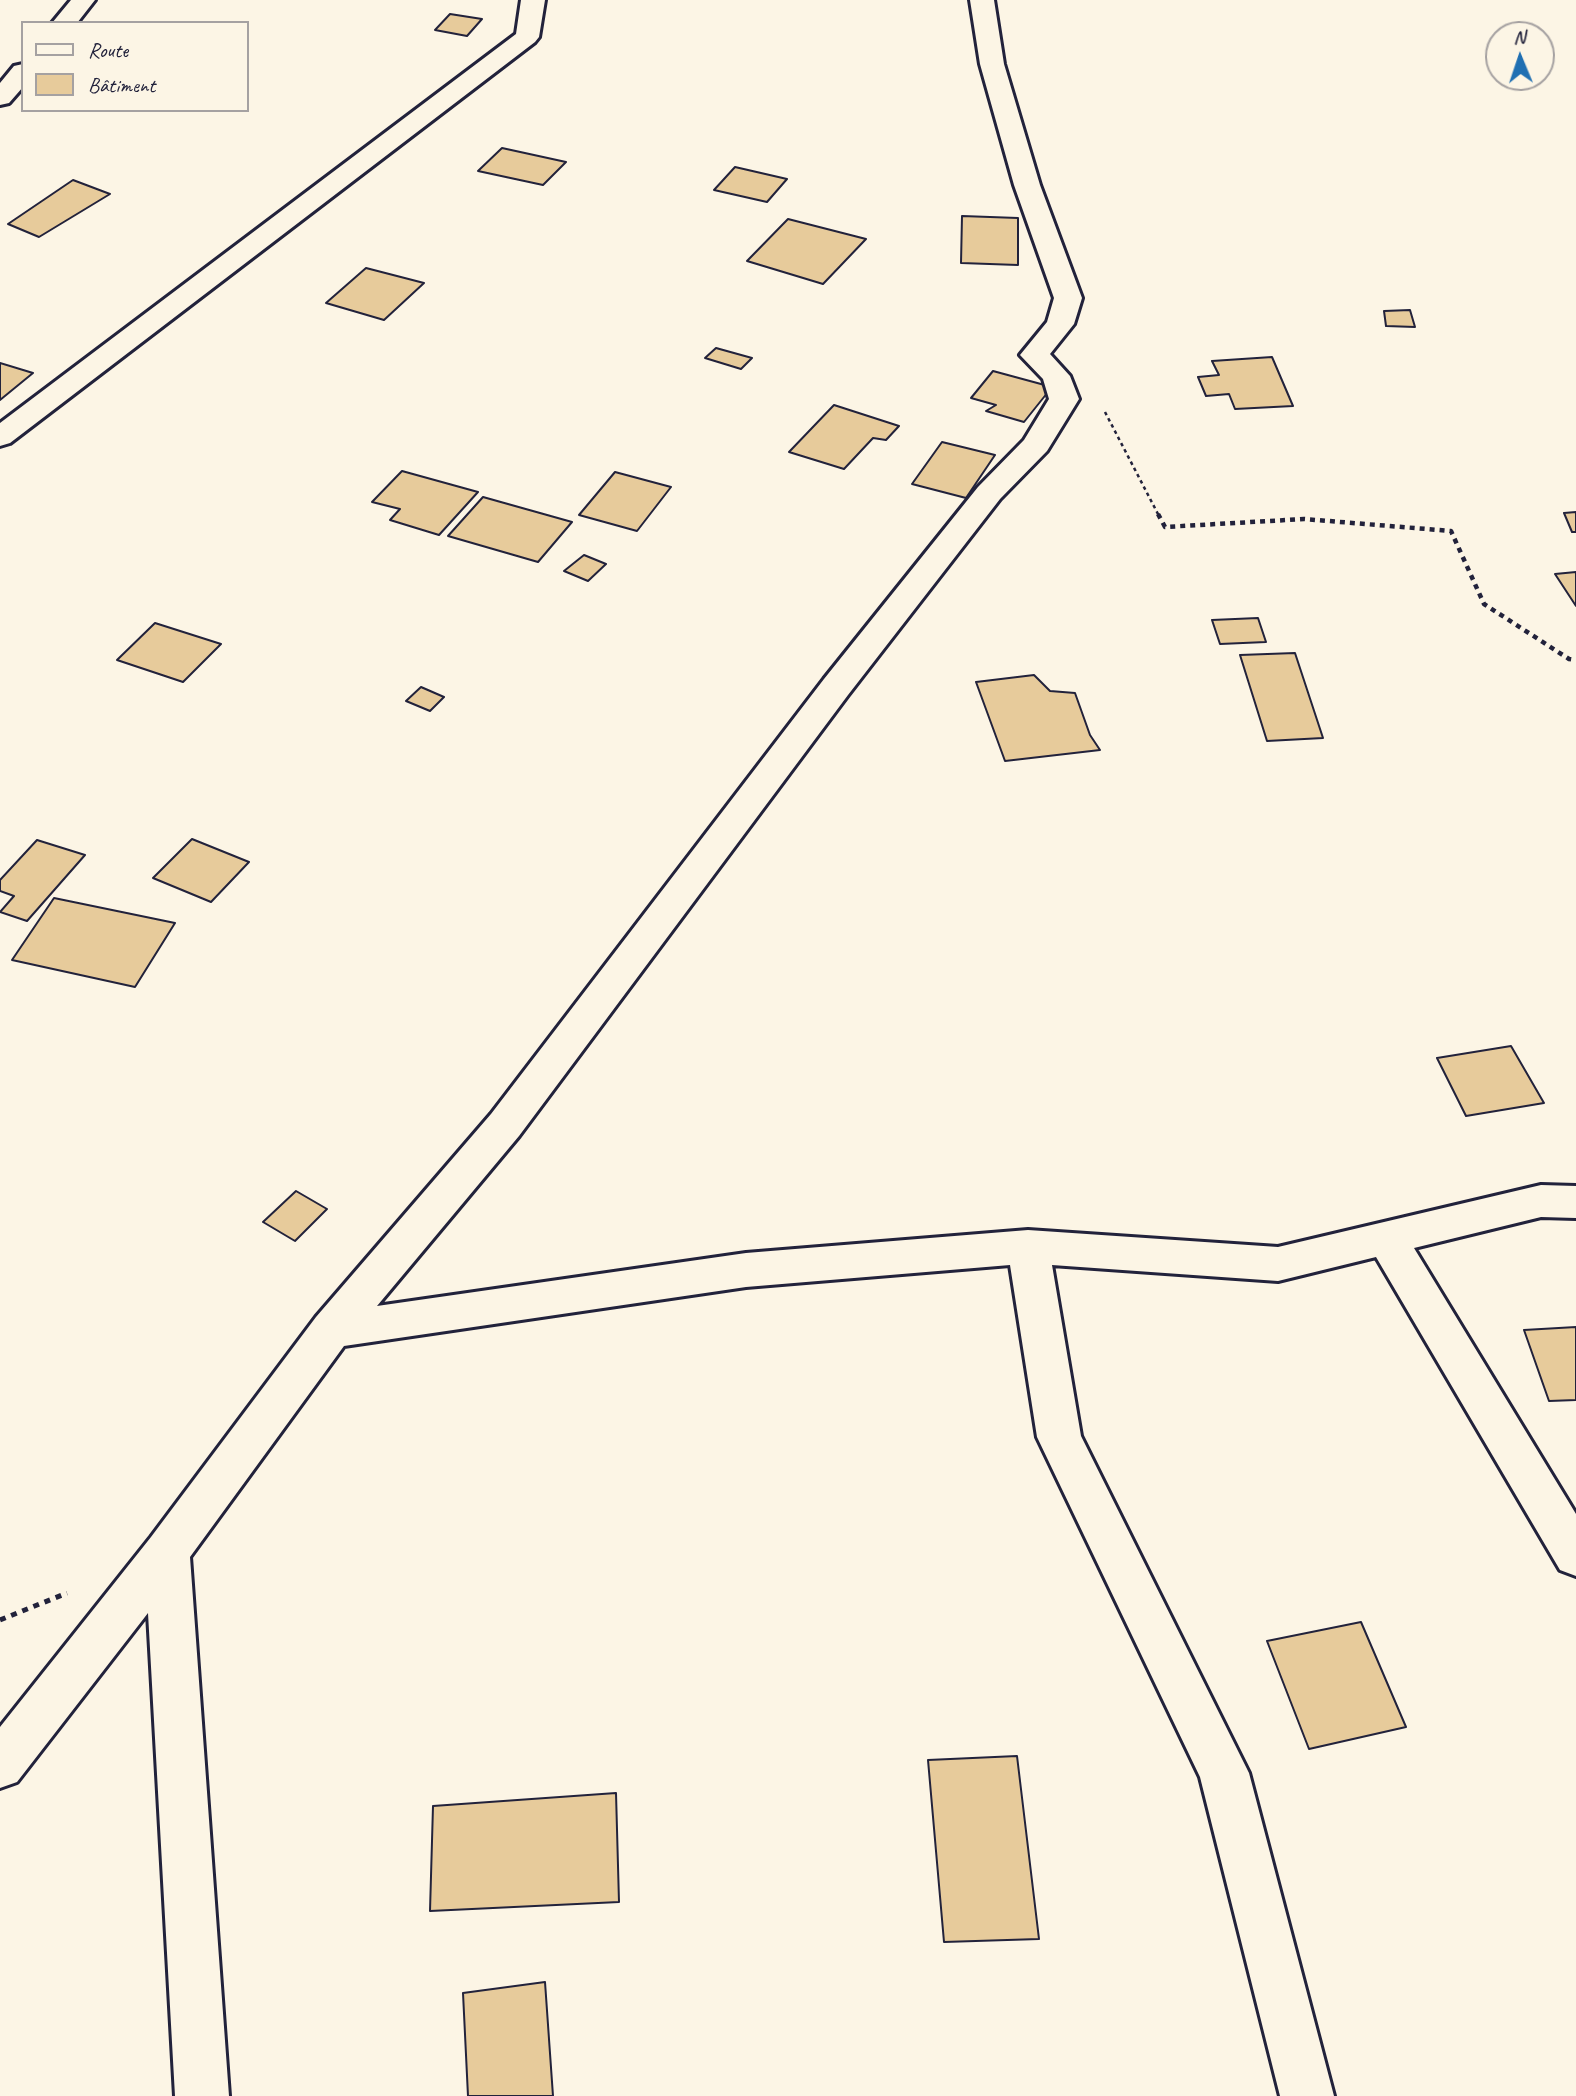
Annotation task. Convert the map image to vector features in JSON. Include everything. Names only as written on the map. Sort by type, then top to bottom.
[{"type":"street","points":[[66,21],[83,0]]},
{"type":"street","points":[[0,437],[527,37],[533,0]]},
{"type":"street","points":[[0,1765],[167,1552],[331,1330],[505,1125],[836,687],[989,493],[1036,445],[1064,399],[1056,376],[1034,355],[1060,324],[1068,298],[1020,161],[992,64],[982,0]]},
{"type":"street","points":[[0,98],[21,73]]},
{"type":"street","points":[[331,1330],[746,1270],[1028,1247],[1278,1264],[1541,1201],[1576,1202]]},
{"type":"street","points":[[1386,1238],[1576,1555]]},
{"type":"street","points":[[1028,1247],[1059,1437],[1224,1773],[1307,2096]]},
{"type":"street","points":[[167,1552],[202,2096]]},
{"type":"path","points":[[1103,408],[1165,527],[1304,519],[1451,531],[1484,604],[1569,659],[1576,660]]},
{"type":"building","points":[[450,14],[482,19],[467,36],[435,30]]},
{"type":"building","points":[[502,148],[566,162],[543,185],[478,171]]},
{"type":"building","points":[[735,167],[787,179],[767,202],[714,190]]},
{"type":"building","points":[[73,180],[110,194],[39,237],[8,224]]},
{"type":"building","points":[[962,216],[1018,218],[1018,265],[961,263]]},
{"type":"building","points":[[788,219],[866,239],[823,284],[747,261]]},
{"type":"building","points":[[366,268],[424,283],[384,320],[326,303]]},
{"type":"building","points":[[1410,310],[1415,327],[1386,326],[1384,311]]},
{"type":"building","points":[[716,348],[752,358],[741,369],[705,358]]},
{"type":"building","points":[[1272,357],[1293,406],[1235,409],[1229,394],[1206,396],[1198,377],[1219,375],[1212,361]]},
{"type":"building","points":[[0,363],[33,373],[0,400]]},
{"type":"building","points":[[993,371],[1052,387],[1024,422],[986,411],[996,405],[971,398]]},
{"type":"building","points":[[834,405],[899,426],[886,440],[873,438],[844,469],[789,452]]},
{"type":"building","points":[[942,442],[995,455],[966,498],[912,484]]},
{"type":"building","points":[[402,471],[478,492],[439,535],[390,520],[400,509],[372,502]]},
{"type":"building","points":[[615,472],[671,487],[637,531],[579,515]]},
{"type":"building","points":[[483,497],[572,522],[538,562],[448,536]]},
{"type":"building","points":[[1576,512],[1576,532],[1572,532],[1564,513]]},
{"type":"building","points":[[584,555],[606,564],[588,581],[564,571]]},
{"type":"building","points":[[1576,572],[1576,606],[1555,574]]},
{"type":"building","points":[[1258,618],[1266,642],[1220,644],[1212,620]]},
{"type":"building","points":[[155,623],[221,644],[183,682],[117,660]]},
{"type":"building","points":[[1295,653],[1323,738],[1267,741],[1240,655]]},
{"type":"building","points":[[1034,675],[1050,691],[1075,693],[1090,735],[1100,750],[1005,761],[976,682]]},
{"type":"building","points":[[421,687],[444,697],[430,711],[406,701]]},
{"type":"building","points":[[192,839],[249,862],[211,902],[153,878]]},
{"type":"building","points":[[37,840],[85,855],[27,921],[0,912],[14,896],[0,891],[0,880]]},
{"type":"building","points":[[54,898],[175,923],[135,987],[12,960]]},
{"type":"building","points":[[1511,1046],[1544,1103],[1466,1116],[1437,1058]]},
{"type":"building","points":[[296,1191],[327,1209],[295,1241],[263,1222]]},
{"type":"building","points":[[1576,1327],[1576,1400],[1549,1401],[1524,1330]]},
{"type":"building","points":[[1361,1622],[1406,1727],[1309,1749],[1267,1641]]},
{"type":"building","points":[[1017,1756],[1039,1939],[944,1942],[928,1760]]},
{"type":"building","points":[[616,1793],[619,1902],[430,1911],[433,1806]]},
{"type":"building","points":[[545,1982],[553,2096],[468,2096],[463,1993]]}]
